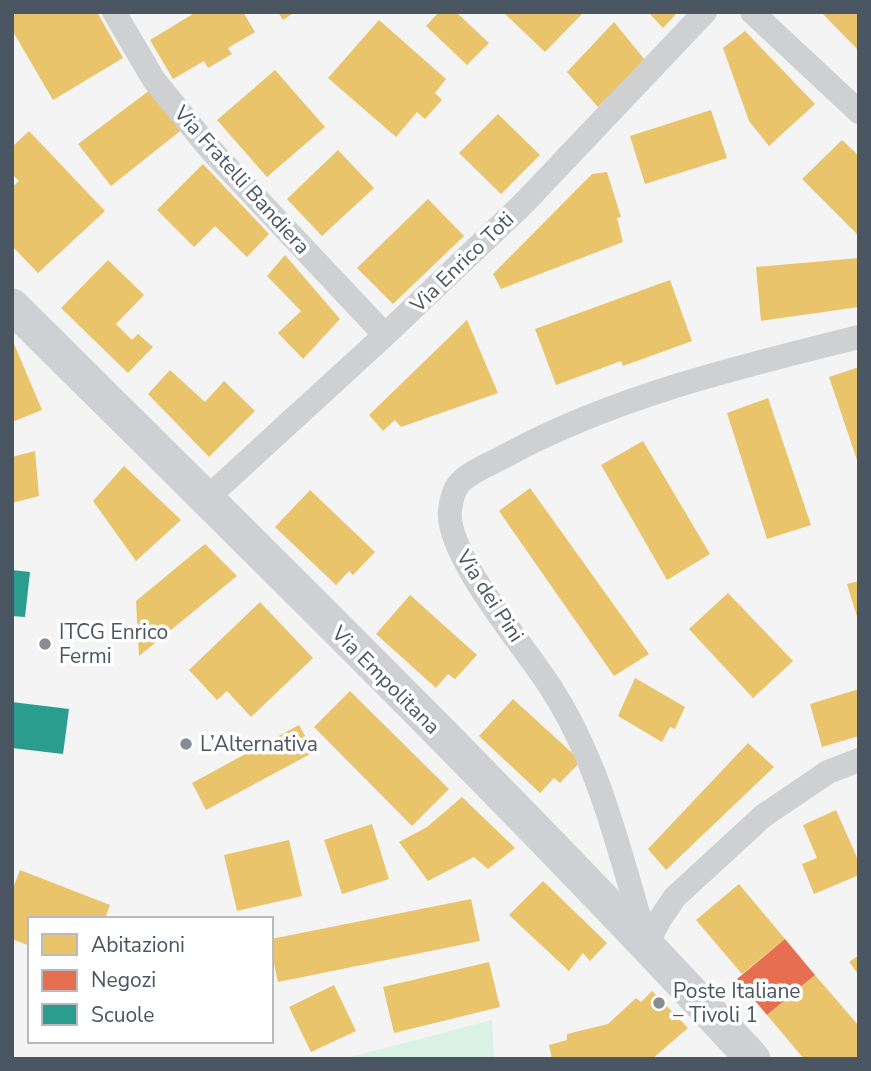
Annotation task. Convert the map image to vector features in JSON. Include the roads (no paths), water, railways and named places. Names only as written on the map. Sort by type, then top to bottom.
[{"type":"main road","name":"Via Empolitana","points":[[12,306],[647,944],[753,1059]]},
{"type":"street","name":"Via Fratelli Bandiera","points":[[114,12],[154,80],[210,149],[385,335]]},
{"type":"street","name":"Via Enrico Toti","points":[[206,499],[523,204],[705,12]]},
{"type":"street","points":[[752,12],[859,112]]},
{"type":"street","name":"Via dei Pini","points":[[647,944],[603,799],[567,713],[487,596],[459,549],[450,521],[455,492],[458,485],[475,472],[565,425],[723,373],[859,337]]},
{"type":"street","points":[[647,944],[675,897],[763,816],[828,772],[859,760]]},
{"type":"place","name":"ITCG Enrico Fermi","points":[[45,644]]},
{"type":"place","name":"L’Alternativa","points":[[186,744]]},
{"type":"place","name":"Poste Italiane – Tivoli 1","points":[[659,1003]]}]
